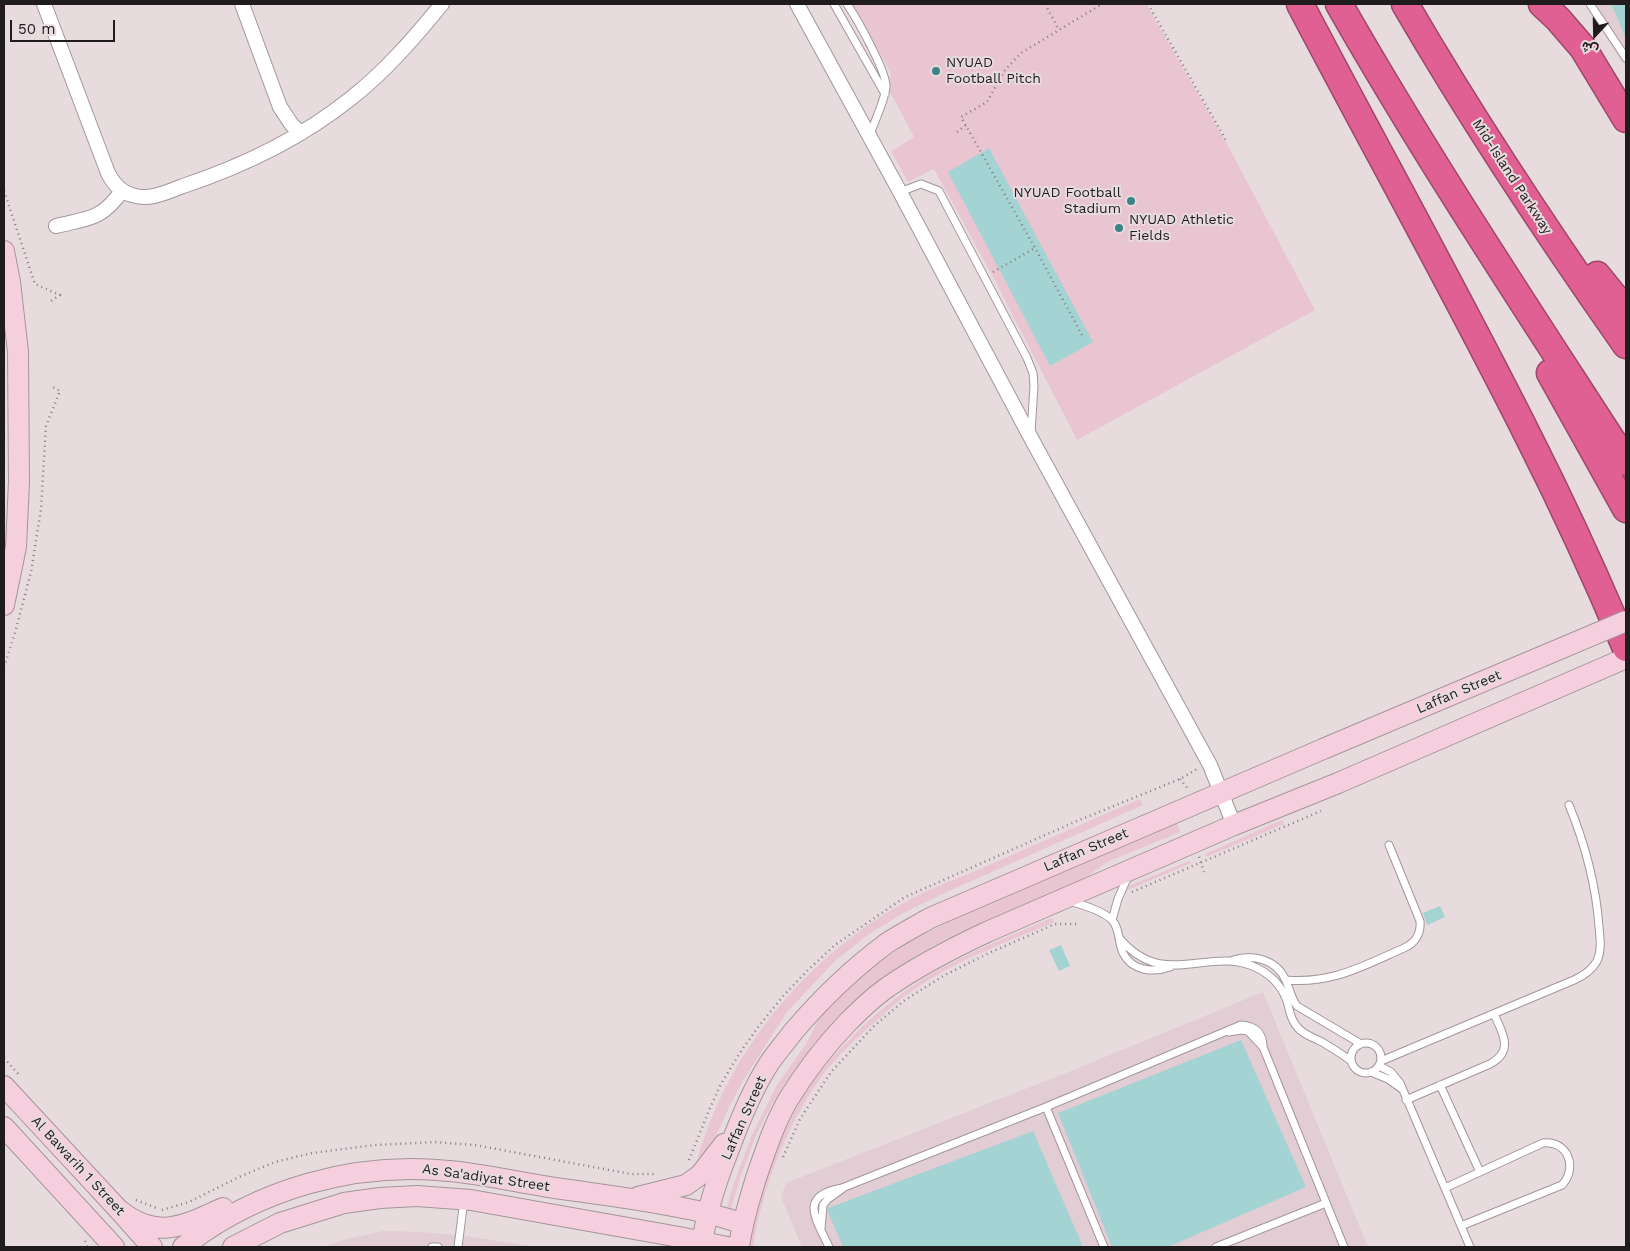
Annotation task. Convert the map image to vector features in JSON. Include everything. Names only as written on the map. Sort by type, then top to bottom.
[{"type":"highway","points":[[1300,4],[1530,439],[1593,572],[1626,648]]},
{"type":"highway","points":[[1339,4],[1367,54],[1464,211],[1626,462]]},
{"type":"highway","name":"Mid-Island Parkway","points":[[1405,4],[1440,64],[1500,159],[1626,345]]},
{"type":"highway","points":[[1542,4],[1583,48],[1626,119]]},
{"type":"highway","points":[[1500,159],[1626,311]]},
{"type":"highway","points":[[1464,211],[1529,337],[1626,509]]},
{"type":"street","points":[[44,4],[108,173],[122,191],[141,197],[160,194],[232,169],[300,133],[351,98],[382,70],[442,4]]},
{"type":"street","points":[[242,4],[280,107],[292,126],[300,133]]},
{"type":"street","points":[[797,4],[870,135],[1031,438],[1210,765],[1234,825]]},
{"type":"street","points":[[56,226],[100,214],[112,204],[122,191]]},
{"type":"street","points":[[4,251],[10,282],[18,513],[16,547],[4,605]]},
{"type":"street","name":"Laffan Street","points":[[702,1245],[708,1214],[723,1164],[740,1119],[768,1064],[810,1012],[832,989],[889,942],[930,918],[1323,749],[1626,622]]},
{"type":"street","points":[[739,1247],[742,1223],[763,1157],[787,1101],[819,1054],[859,1011],[886,988],[953,948],[1234,825],[1338,783],[1626,658]]},
{"type":"street","name":"Al Bawarih 1 Street","points":[[4,1086],[124,1202],[152,1247]]},
{"type":"street","points":[[630,1199],[686,1185],[700,1175],[716,1156],[740,1119]]},
{"type":"street","name":"Al Bawarih 1 Street","points":[[4,1127],[114,1247]]},
{"type":"street","name":"As Sa'adiyat Street","points":[[183,1247],[218,1224],[266,1198],[299,1186],[339,1175],[414,1168],[448,1170],[630,1199],[689,1209],[742,1223]]},
{"type":"street","points":[[124,1202],[127,1217],[149,1227],[161,1229],[193,1221],[266,1187],[292,1178],[339,1175]]},
{"type":"street","points":[[205,1247],[241,1224],[339,1175]]},
{"type":"street","name":"As Sa'adiyat Street","points":[[233,1247],[280,1223],[344,1203],[380,1198],[417,1196],[464,1200],[679,1237],[702,1245],[727,1247]]},
{"type":"street","points":[[556,1217],[579,1226],[628,1237],[646,1247]]},
{"type":"street","points":[[92,1225],[101,1247]]},
{"type":"lane","points":[[834,4],[885,94]]},
{"type":"lane","points":[[847,4],[884,74],[885,94],[870,135]]},
{"type":"lane","points":[[1590,4],[1626,58]]},
{"type":"lane","points":[[900,192],[921,184],[940,190],[1033,373],[1031,438]]},
{"type":"lane","points":[[1371,1072],[1380,1064],[1581,977],[1593,967],[1600,948],[1599,917],[1591,871],[1578,826],[1569,805]]},
{"type":"lane","points":[[1286,980],[1311,981],[1337,976],[1414,942],[1419,932],[1420,921],[1389,845]]},
{"type":"lane","points":[[1130,870],[1112,920],[1120,939],[1130,950],[1143,958],[1157,963],[1173,965],[1228,962],[1247,964],[1265,973],[1279,986],[1291,1002],[1307,1013],[1361,1044],[1371,1044],[1376,1047],[1379,1051],[1380,1064]]},
{"type":"lane","points":[[1064,899],[1112,920]]},
{"type":"lane","points":[[1228,962],[1249,957],[1263,960],[1276,967],[1286,980],[1291,1002],[1291,1018],[1300,1030],[1351,1061],[1356,1070],[1371,1072],[1388,1079],[1402,1089]]},
{"type":"lane","points":[[1406,1100],[1490,1064],[1500,1057],[1505,1047],[1505,1041],[1494,1014]]},
{"type":"lane","points":[[829,1247],[821,1229],[823,1205],[842,1188],[1046,1107],[1227,1032],[1241,1030],[1248,1031],[1264,1047],[1344,1247]]},
{"type":"lane","points":[[1351,1061],[1353,1051],[1361,1044]]},
{"type":"lane","points":[[1380,1064],[1396,1077],[1402,1089],[1470,1247]]},
{"type":"lane","points":[[1440,1086],[1480,1172]]},
{"type":"lane","points":[[1046,1107],[1104,1247]]},
{"type":"lane","points":[[1445,1188],[1538,1145],[1549,1142],[1559,1145],[1565,1152],[1570,1166],[1567,1180],[1556,1188],[1461,1226]]},
{"type":"lane","points":[[458,1247],[464,1200]]},
{"type":"lane","points":[[1216,1247],[1326,1203]]},
{"type":"lane","points":[[432,1247],[438,1247]]},
{"type":"path","points":[[1045,4],[1060,30]]},
{"type":"path","points":[[1082,335],[961,117],[987,102],[1000,77],[1015,58],[1048,35],[1060,30],[1102,4]]},
{"type":"path","points":[[1148,4],[1227,142]]},
{"type":"path","points":[[957,132],[966,125]]},
{"type":"path","points":[[4,191],[35,284],[60,294],[51,301]]},
{"type":"path","points":[[991,273],[1035,248]]},
{"type":"path","points":[[4,667],[23,606],[37,540],[44,480],[46,426],[60,391],[51,386]]},
{"type":"path","points":[[1180,779],[1191,794]]},
{"type":"path","points":[[1128,894],[1320,812]]},
{"type":"path","points":[[1199,856],[1204,872]]},
{"type":"path","points":[[780,1163],[800,1119],[831,1072],[875,1025],[905,1000],[945,975],[1055,924],[1077,924]]},
{"type":"path","points":[[4,1058],[24,1080]]},
{"type":"path","points":[[124,1202],[137,1200],[160,1210]]},
{"type":"shaded area","name":"NYUAD Athletic Fields","points":[[853,4],[1146,4],[1227,144],[1315,310],[1077,440],[991,273],[934,169],[908,182],[891,151],[914,137],[889,90],[891,73]]},
{"type":"shaded area","points":[[1585,4],[1626,4],[1626,68],[1611,45]]},
{"type":"shaded area","points":[[1140,799],[1143,805],[905,912],[869,934],[835,961],[787,1012],[744,1079],[716,1136],[696,1165],[710,1123],[728,1084],[750,1046],[776,1010],[838,948],[873,922],[920,894]]},
{"type":"shaded area","points":[[1282,820],[1284,824],[1206,857],[1205,854]]},
{"type":"shaded area","points":[[1177,823],[1180,832],[1107,862],[1082,880],[939,943],[874,984],[853,1002],[824,1033],[784,1085],[770,1108],[757,1133],[740,1178],[731,1209],[728,1212],[727,1206],[734,1183],[752,1135],[777,1085],[806,1044],[822,1013],[866,972],[906,944],[957,917]]},
{"type":"shaded area","points":[[1189,861],[1191,863],[1128,890],[1126,887]]},
{"type":"shaded area","points":[[1052,918],[1054,922],[965,960],[915,989],[861,1034],[839,1056],[819,1080],[786,1139],[762,1203],[753,1247],[749,1247],[765,1180],[782,1136],[804,1095],[833,1056],[878,1013],[926,977],[1004,938]]},
{"type":"shaded area","points":[[1263,992],[1368,1247],[802,1247],[781,1197],[786,1183],[1071,1071]]},
{"type":"shaded area","points":[[383,1231],[466,1236],[536,1247],[326,1247],[343,1240]]},
{"type":"building","points":[[1611,4],[1626,4],[1626,38]]},
{"type":"building","points":[[989,148],[1093,342],[1050,366],[948,172]]},
{"type":"building","points":[[1440,906],[1445,917],[1427,925],[1423,913]]},
{"type":"building","points":[[1061,945],[1070,966],[1059,971],[1049,950]]},
{"type":"building","points":[[1241,1040],[1306,1187],[1168,1247],[1112,1247],[1058,1113]]},
{"type":"building","points":[[1033,1131],[1083,1247],[843,1247],[828,1208]]},
{"type":"place","name":"NYUAD Football Pitch","points":[[936,71]]},
{"type":"place","name":"NYUAD Football Stadium","points":[[1131,201]]},
{"type":"place","name":"NYUAD Athletic Fields","points":[[1119,228]]}]
